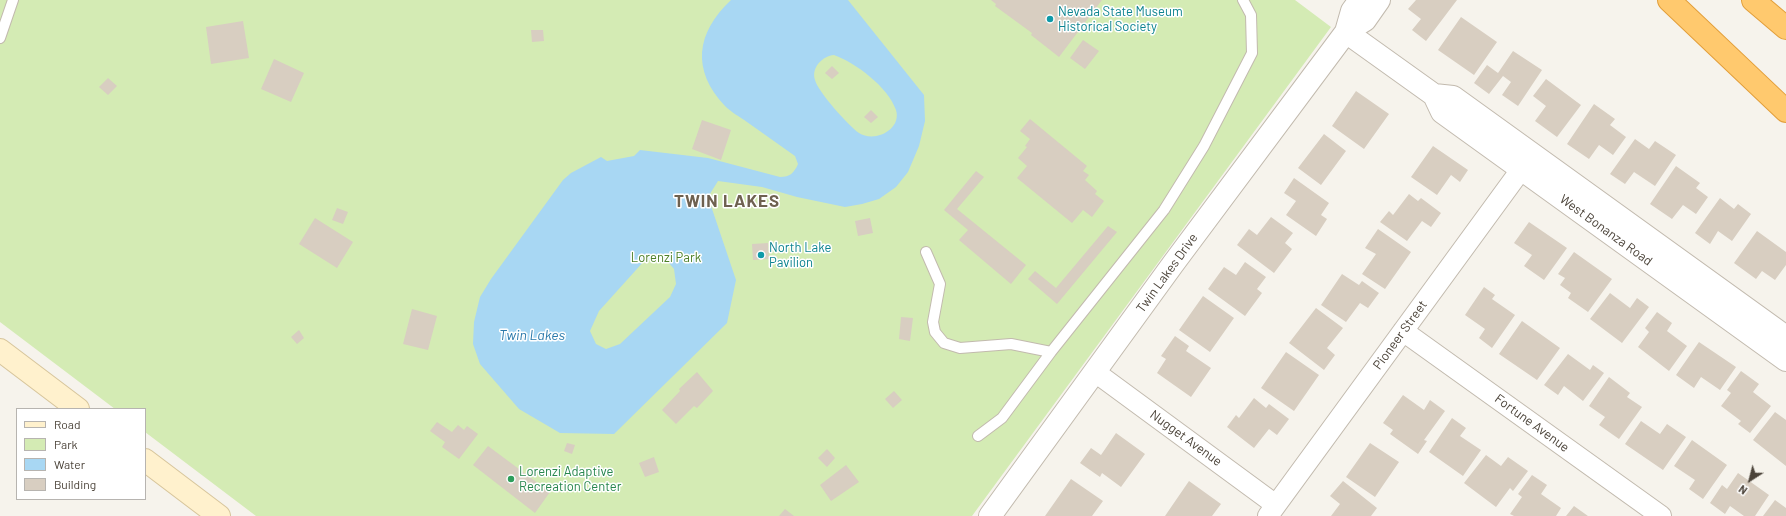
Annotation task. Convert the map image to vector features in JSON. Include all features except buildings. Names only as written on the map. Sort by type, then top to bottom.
[{"type":"highway","points":[[1669,0],[1786,111]]},
{"type":"highway","points":[[1753,0],[1786,28]]},
{"type":"main road","points":[[0,350],[77,408]]},
{"type":"main road","points":[[146,461],[218,516]]},
{"type":"street","name":"Twin Lakes Drive","points":[[1346,32],[1352,11],[1360,0]]},
{"type":"street","name":"Twin Lakes Drive","points":[[990,516],[1173,264],[1346,32],[1364,20],[1379,0]]},
{"type":"street","name":"West Bonanza Road","points":[[1346,32],[1434,95],[1442,112],[1526,161],[1679,271],[1786,360]]},
{"type":"street","name":"Pioneer Street","points":[[1272,510],[1526,161]]},
{"type":"street","name":"West Bonanza Road","points":[[1679,271],[1786,337]]},
{"type":"street","name":"Fortune Avenue","points":[[1403,331],[1660,516]]},
{"type":"street","name":"Nugget Avenue","points":[[1095,372],[1272,510]]},
{"type":"lane","points":[[0,38],[13,0]]},
{"type":"lane","points":[[978,436],[1002,418],[1051,352],[1164,210],[1204,146],[1252,53],[1251,15],[1243,0]]},
{"type":"lane","points":[[926,252],[940,284],[933,322],[934,332],[944,343],[960,348],[1011,344],[1051,352]]},
{"type":"green space","name":"Lorenzi Park","points":[[0,0],[1295,0],[1331,27],[972,516],[256,516],[146,433],[146,408],[114,408],[0,322]]},
{"type":"water","name":"Twin Lakes","points":[[731,0],[848,0],[924,95],[925,121],[919,146],[908,172],[896,187],[879,199],[845,207],[797,197],[762,187],[718,181],[708,197],[736,280],[727,323],[614,434],[560,433],[519,409],[480,364],[473,344],[474,322],[480,297],[491,279],[563,180],[571,173],[601,157],[607,161],[634,156],[640,150],[708,158],[780,177],[791,174],[798,164],[795,156],[725,106],[714,92],[707,79],[703,65],[702,52],[705,39],[711,25],[719,13]],"holes":[[[834,55],[861,70],[886,93],[892,101],[897,117],[891,129],[879,135],[865,136],[854,129],[828,100],[817,85],[814,75],[816,67],[819,63],[822,60]],[[664,257],[674,269],[676,284],[670,297],[620,344],[606,349],[596,344],[590,331],[599,311],[645,260]]]},
{"type":"place","name":"Nevada State Museum Historical Society","points":[[1050,19]]},
{"type":"place","name":"North Lake Pavilion","points":[[761,255]]},
{"type":"place","name":"Lorenzi Adaptive Recreation Center","points":[[511,479]]},
{"type":"district","name":"TWIN LAKES","points":[[727,201]]}]
